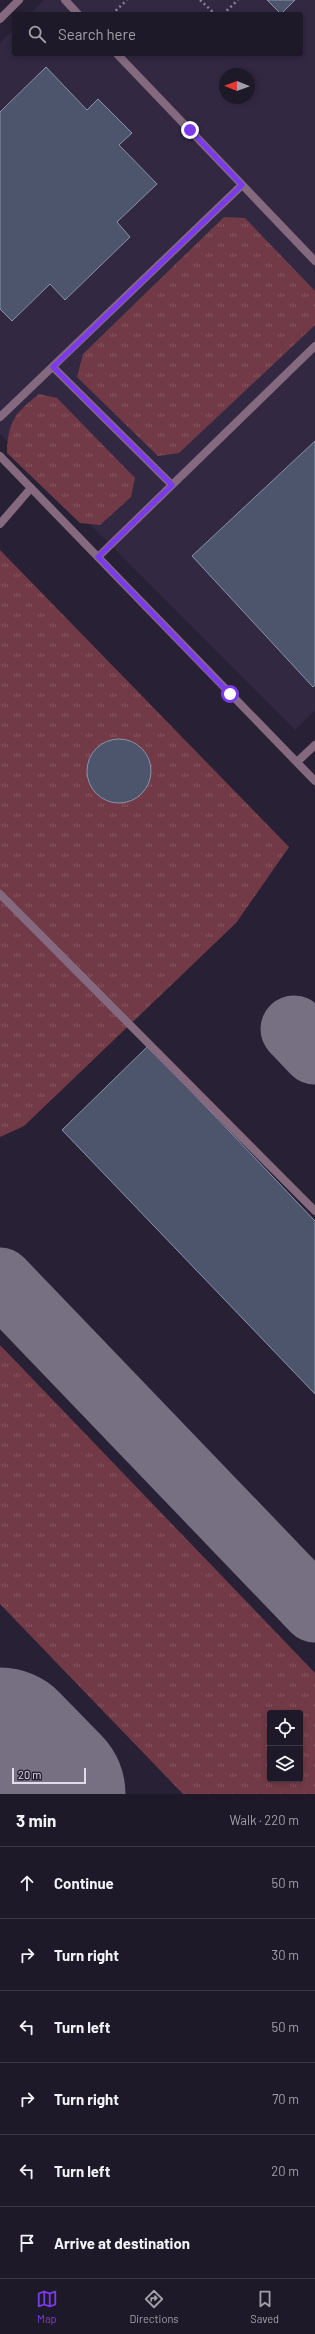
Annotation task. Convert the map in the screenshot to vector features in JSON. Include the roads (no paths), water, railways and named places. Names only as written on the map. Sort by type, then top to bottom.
[{"type":"street","points":[[0,19],[19,0]]},
{"type":"street","points":[[65,0],[76,12]]},
{"type":"street","points":[[119,56],[315,262]]},
{"type":"street","points":[[0,417],[242,185]]},
{"type":"street","points":[[98,557],[315,346]]},
{"type":"street","points":[[53,367],[172,485]]},
{"type":"street","points":[[0,456],[315,781]]},
{"type":"street","points":[[0,524],[31,488]]},
{"type":"street","points":[[297,762],[315,744]]},
{"type":"street","points":[[0,894],[315,1211]]}]
